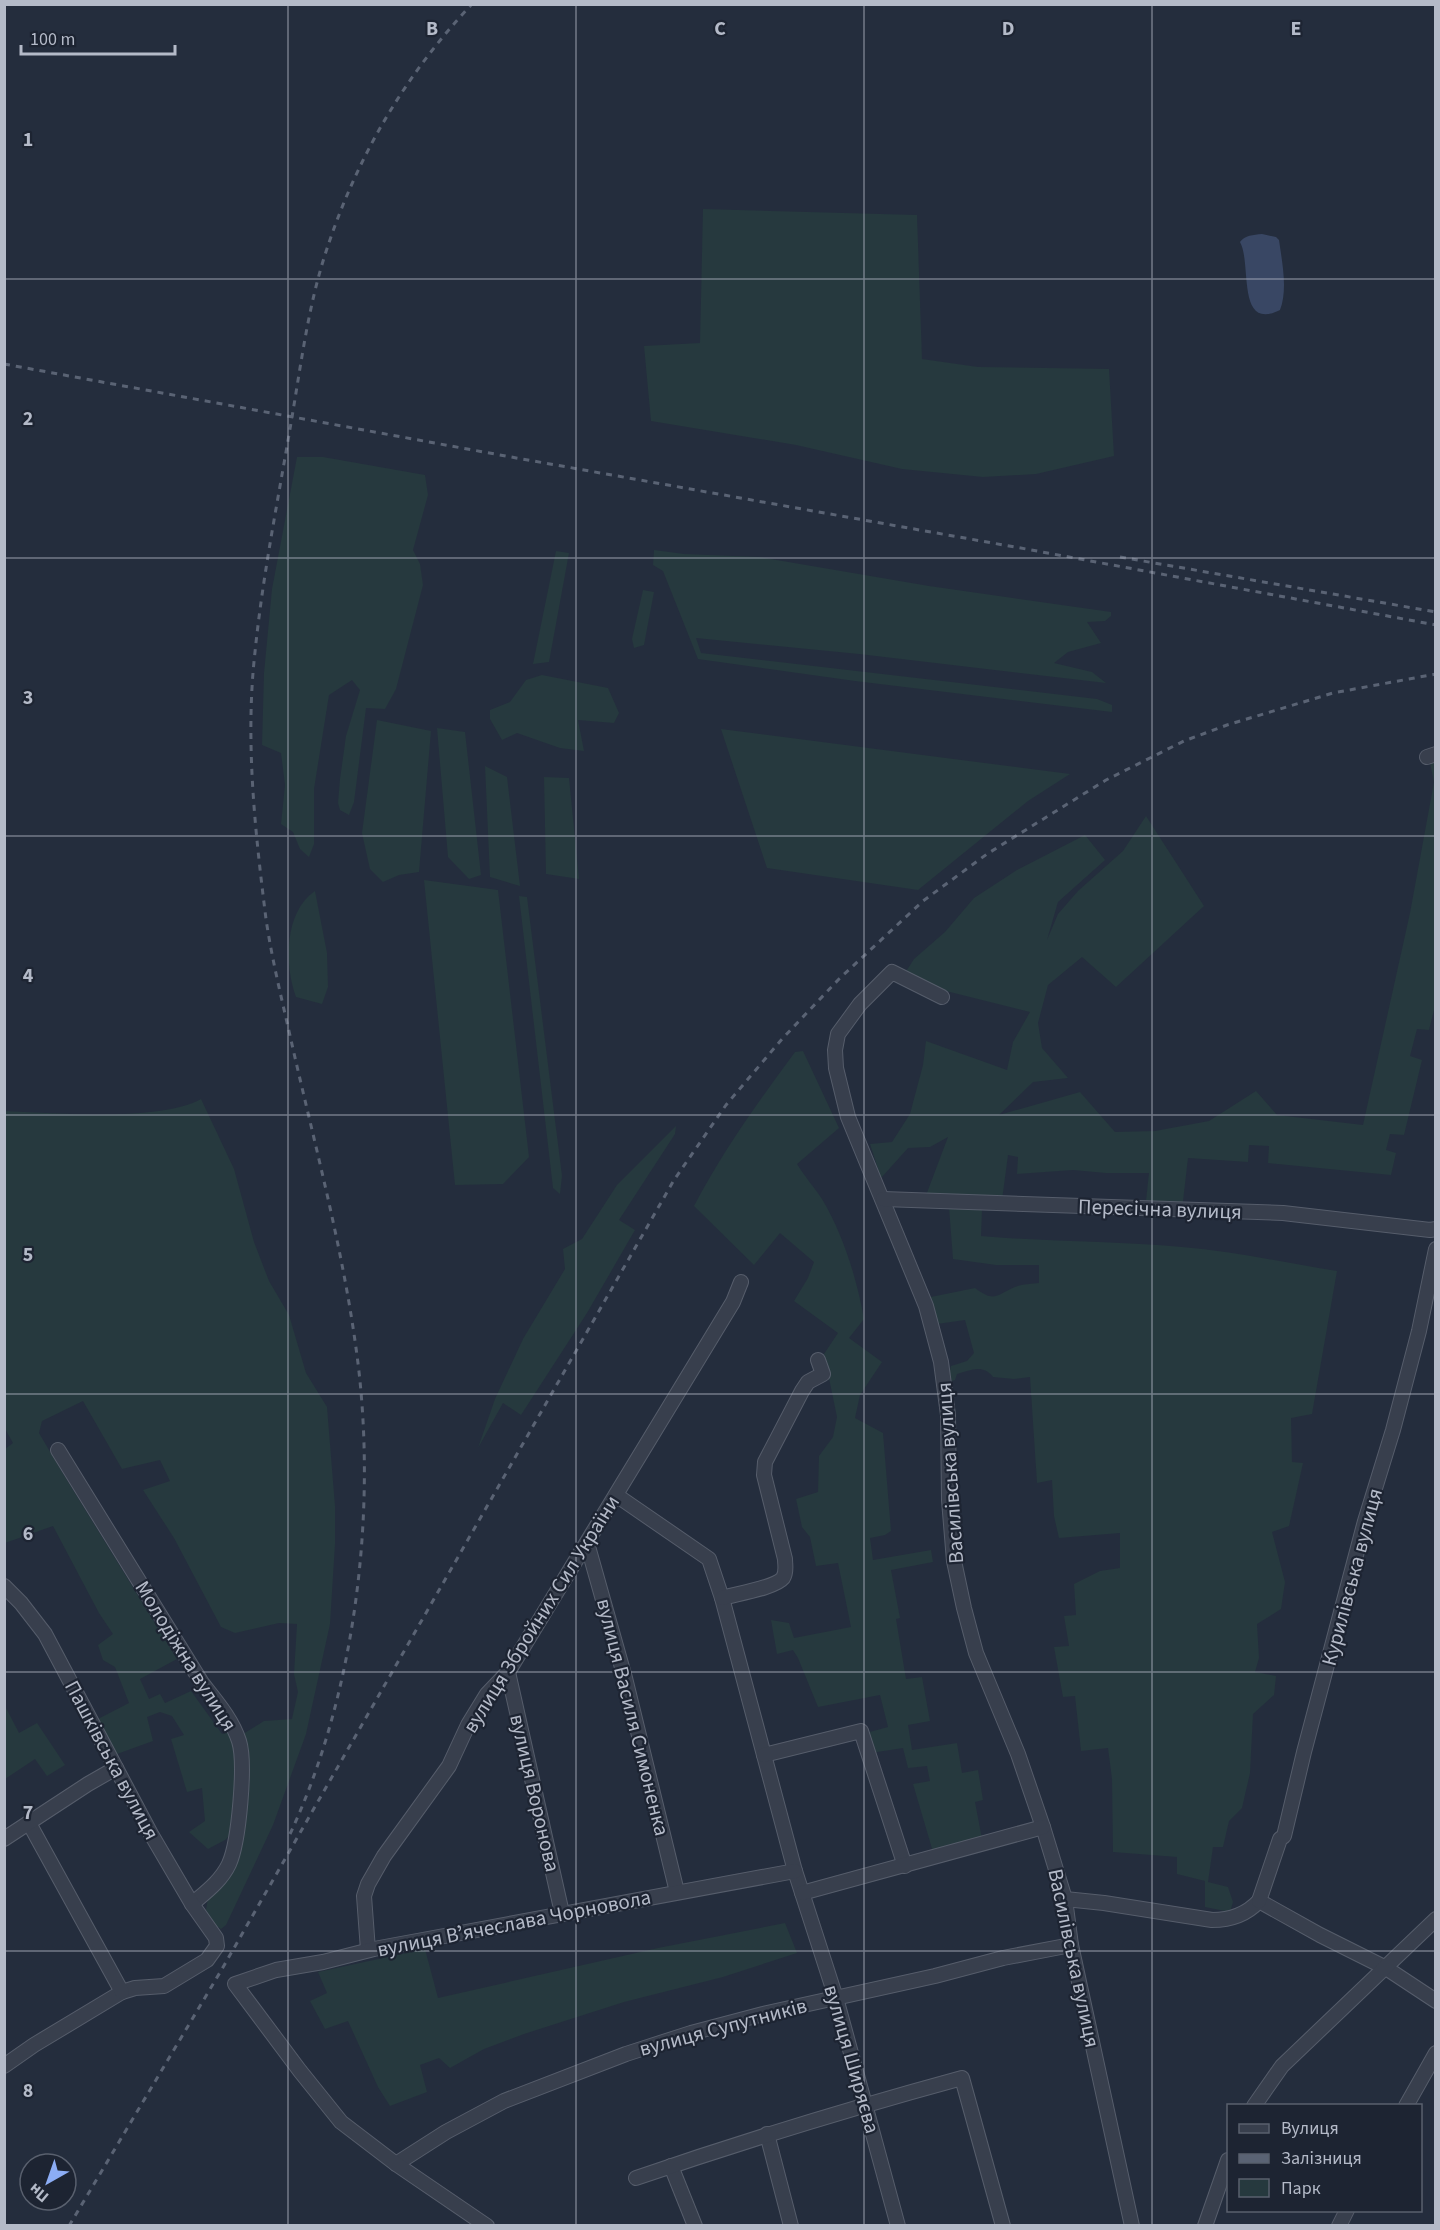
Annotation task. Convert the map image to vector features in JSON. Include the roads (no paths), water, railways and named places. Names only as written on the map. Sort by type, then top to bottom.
[{"type":"street","name":"Василівська вулиця","points":[[942,997],[892,972],[860,1004],[838,1034],[835,1050],[836,1068],[848,1116],[926,1306],[941,1362],[948,1415],[948,1500],[954,1561],[964,1608],[976,1653],[1018,1754],[1065,1899],[1071,1945],[1132,2226]]},
{"type":"street","name":"Пересічна вулиця","points":[[883,1199],[1283,1213],[1436,1229]]},
{"type":"street","name":"Курилівська вулиця","points":[[1259,1901],[1280,1839],[1284,1836],[1365,1521],[1393,1430],[1413,1353],[1436,1249]]},
{"type":"street","name":"вулиця Збройних Сил України","points":[[368,1950],[363,1896],[368,1884],[384,1856],[449,1766],[468,1725],[487,1694],[508,1672],[733,1302],[741,1282]]},
{"type":"street","points":[[722,1598],[771,1585],[782,1580],[786,1572],[785,1559],[764,1475],[765,1462],[802,1391],[808,1382],[823,1374],[818,1360]]},
{"type":"street","name":"Молодіжна вулиця","points":[[58,1450],[202,1683],[225,1712],[240,1743],[242,1759],[240,1792],[233,1852],[222,1875],[192,1904]]},
{"type":"street","name":"вулиця Ширяєва","points":[[616,1495],[710,1558],[795,1871],[836,1998],[898,2226]]},
{"type":"street","name":"вулиця Василя Симоненка","points":[[587,1543],[625,1678],[677,1892]]},
{"type":"street","name":"Пашківська вулиця","points":[[4,1586],[45,1634],[192,1904],[216,1938],[217,1946],[207,1960],[164,1986],[135,1988],[122,1992]]},
{"type":"street","name":"вулиця Воронова","points":[[508,1672],[562,1913]]},
{"type":"street","points":[[765,1755],[861,1731],[905,1866]]},
{"type":"street","points":[[4,1839],[87,1784],[116,1768]]},
{"type":"street","points":[[4,2066],[34,2045],[122,1992],[29,1823]]},
{"type":"street","points":[[802,1893],[1043,1827]]},
{"type":"street","name":"вулиця Вʼячеслава Чорновола","points":[[396,2164],[341,2122],[235,1984],[276,1970],[322,1962],[368,1950],[795,1871]]},
{"type":"street","points":[[1065,1899],[1212,1920],[1226,1920],[1240,1915],[1252,1909],[1259,1901],[1386,1968],[1436,2001]]},
{"type":"street","points":[[1255,2104],[1282,2066],[1436,1920]]},
{"type":"street","name":"вулиця Супутників","points":[[396,2164],[446,2132],[504,2101],[626,2054],[753,2016],[1003,1958],[1071,1945]]},
{"type":"street","points":[[1407,2104],[1436,2053]]},
{"type":"street","points":[[636,2178],[767,2134],[962,2078],[1002,2226]]},
{"type":"street","points":[[767,2134],[791,2226]]},
{"type":"street","points":[[1205,2226],[1227,2163]]},
{"type":"street","points":[[396,2164],[488,2226]]},
{"type":"street","points":[[672,2166],[694,2226]]},
{"type":"street","points":[[1339,2226],[1346,2212]]},
{"type":"water","points":[[1262,234],[1276,237],[1279,240],[1284,275],[1284,293],[1280,310],[1266,314],[1257,312],[1251,304],[1240,242],[1252,235]]},
{"type":"railway","points":[[290,1834],[313,1778],[332,1720],[346,1659],[356,1596],[362,1533],[364,1470],[362,1408],[350,1309],[335,1232],[277,980],[266,919],[258,853],[251,752],[255,652],[267,563],[305,337],[324,258],[350,188],[383,122],[424,61],[472,4]]},
{"type":"railway","points":[[4,364],[1436,625]]},
{"type":"railway","points":[[1120,557],[1436,612]]},
{"type":"railway","points":[[69,2226],[222,1969],[674,1180],[726,1105],[782,1039],[839,979],[923,901],[987,854],[1106,780],[1184,741],[1227,725],[1333,693],[1436,674]]}]
